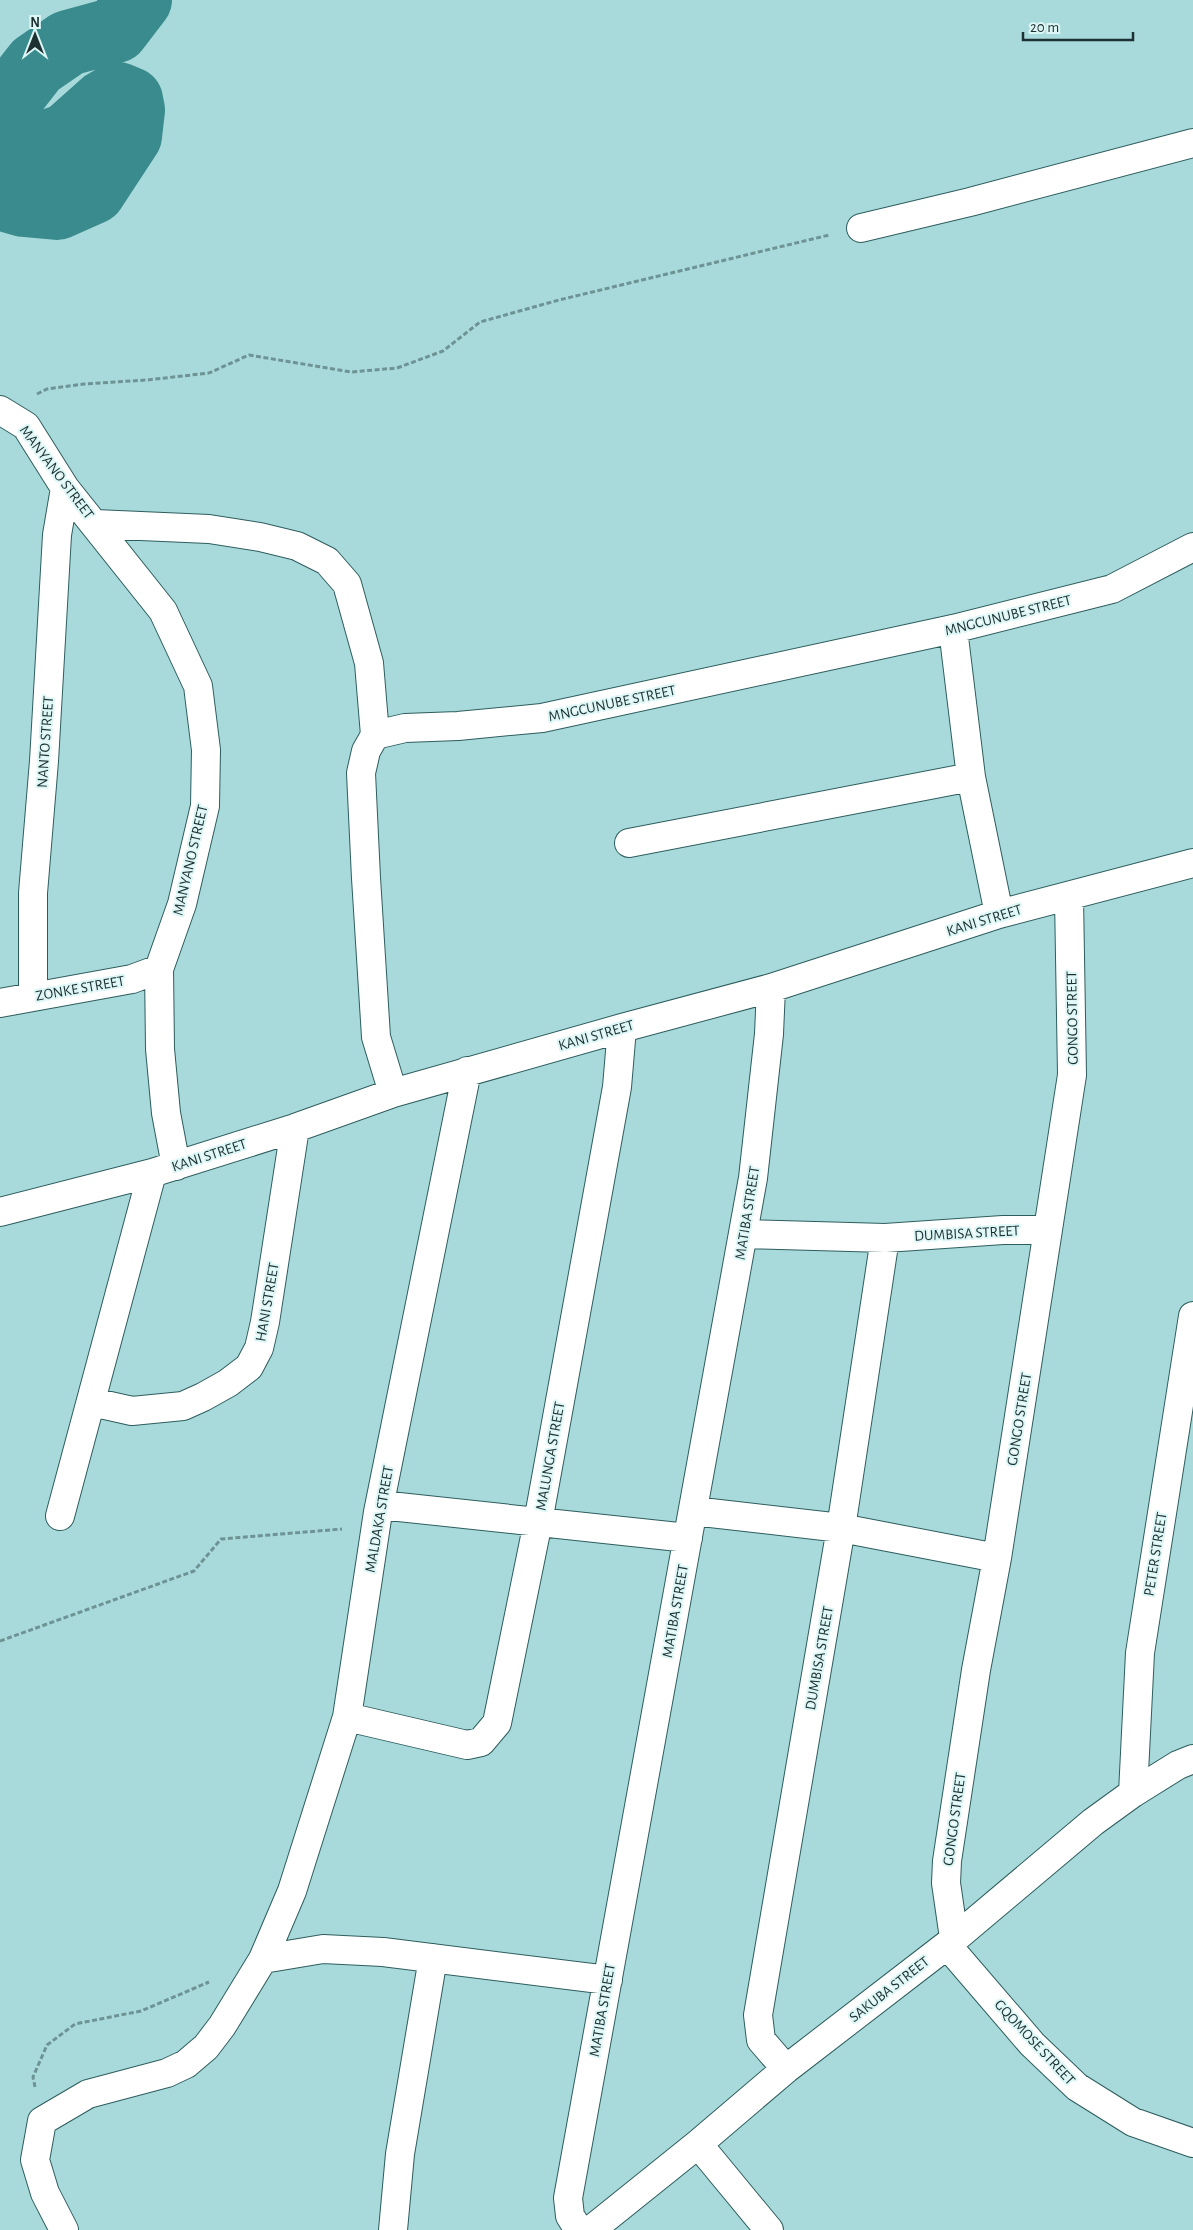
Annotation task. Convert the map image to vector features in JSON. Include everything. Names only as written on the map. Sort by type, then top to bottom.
[{"type":"street","points":[[861,228],[979,200],[1193,143]]},
{"type":"street","name":"MANYANO STREET","points":[[3,411],[26,426],[66,488],[163,611],[198,686],[206,750],[205,806],[182,904],[158,969],[160,1049],[166,1113],[164,1170]]},
{"type":"street","name":"NANTO STREET","points":[[33,997],[33,893],[44,761],[57,535],[66,488]]},
{"type":"street","points":[[95,524],[209,529],[260,537],[297,546],[327,561],[347,584],[369,663],[375,735],[366,750],[360,773],[376,1037],[393,1093]]},
{"type":"street","name":"MNGCUNUBE STREET","points":[[375,735],[405,728],[458,726],[542,718],[953,629],[1112,589],[1193,547]]},
{"type":"street","points":[[953,629],[971,778],[999,914]]},
{"type":"street","points":[[629,843],[971,778]]},
{"type":"street","name":"KANI STREET","points":[[0,1212],[164,1170],[295,1128],[393,1093],[771,988],[999,914],[1193,864]]},
{"type":"street","name":"GONGO STREET","points":[[950,1942],[946,1883],[947,1861],[976,1670],[997,1558],[1072,1075],[1069,897]]},
{"type":"street","name":"ZONKE STREET","points":[[0,1003],[132,978],[158,969]]},
{"type":"street","name":"MATIBA STREET","points":[[579,2230],[570,2216],[568,2198],[744,1234],[753,1178],[769,1034],[771,988]]},
{"type":"street","name":"MALUNGA STREET","points":[[347,1717],[468,1745],[481,1742],[497,1723],[538,1522],[617,1087],[622,1028]]},
{"type":"street","name":"MALDAKA STREET","points":[[42,2121],[88,2094],[167,2073],[186,2064],[206,2047],[222,2026],[263,1959],[292,1891],[347,1717],[378,1516],[467,1071]]},
{"type":"street","name":"HANI STREET","points":[[92,1402],[132,1411],[183,1406],[228,1383],[248,1367],[259,1348],[265,1322],[295,1128]]},
{"type":"street","points":[[60,1516],[92,1402],[164,1170]]},
{"type":"street","name":"DUMBISA STREET","points":[[744,1234],[885,1238],[1003,1230],[1048,1230]]},
{"type":"street","name":"DUMBISA STREET","points":[[786,2069],[761,2040],[758,2014],[841,1528],[885,1238]]},
{"type":"street","name":"PETER STREET","points":[[1133,1793],[1140,1654],[1188,1380],[1193,1316]]},
{"type":"street","points":[[693,1511],[841,1528],[997,1558]]},
{"type":"street","points":[[378,1516],[538,1522],[688,1538]]},
{"type":"street","name":"SAKUBA STREET","points":[[591,2230],[698,2144],[786,2069],[950,1942],[1093,1822],[1133,1793],[1178,1765],[1193,1759]]},
{"type":"street","name":"GQOMOSE STREET","points":[[950,1942],[1032,2044],[1077,2088],[1133,2122],[1193,2143]]},
{"type":"street","points":[[263,1959],[323,1949],[382,1952],[608,1980]]},
{"type":"street","points":[[393,2230],[400,2154],[433,1958]]},
{"type":"street","points":[[42,2121],[35,2160],[45,2193],[64,2230]]},
{"type":"street","points":[[698,2144],[769,2230]]},
{"type":"path","points":[[3,411],[46,389],[209,373],[248,354],[351,372],[397,368],[443,352],[480,322],[560,300],[861,228]]},
{"type":"path","points":[[0,1641],[194,1571],[222,1539],[378,1516]]},
{"type":"path","points":[[42,2121],[33,2077],[47,2045],[75,2024],[141,2012],[214,1980]]},
{"type":"waterway","points":[[0,117],[4,106],[36,65],[68,43],[116,30],[139,0]]},
{"type":"waterway","points":[[0,141],[7,149],[29,149],[67,136],[104,103],[118,95],[130,100],[132,110],[129,136],[93,191],[57,207],[24,204],[0,197]]}]
